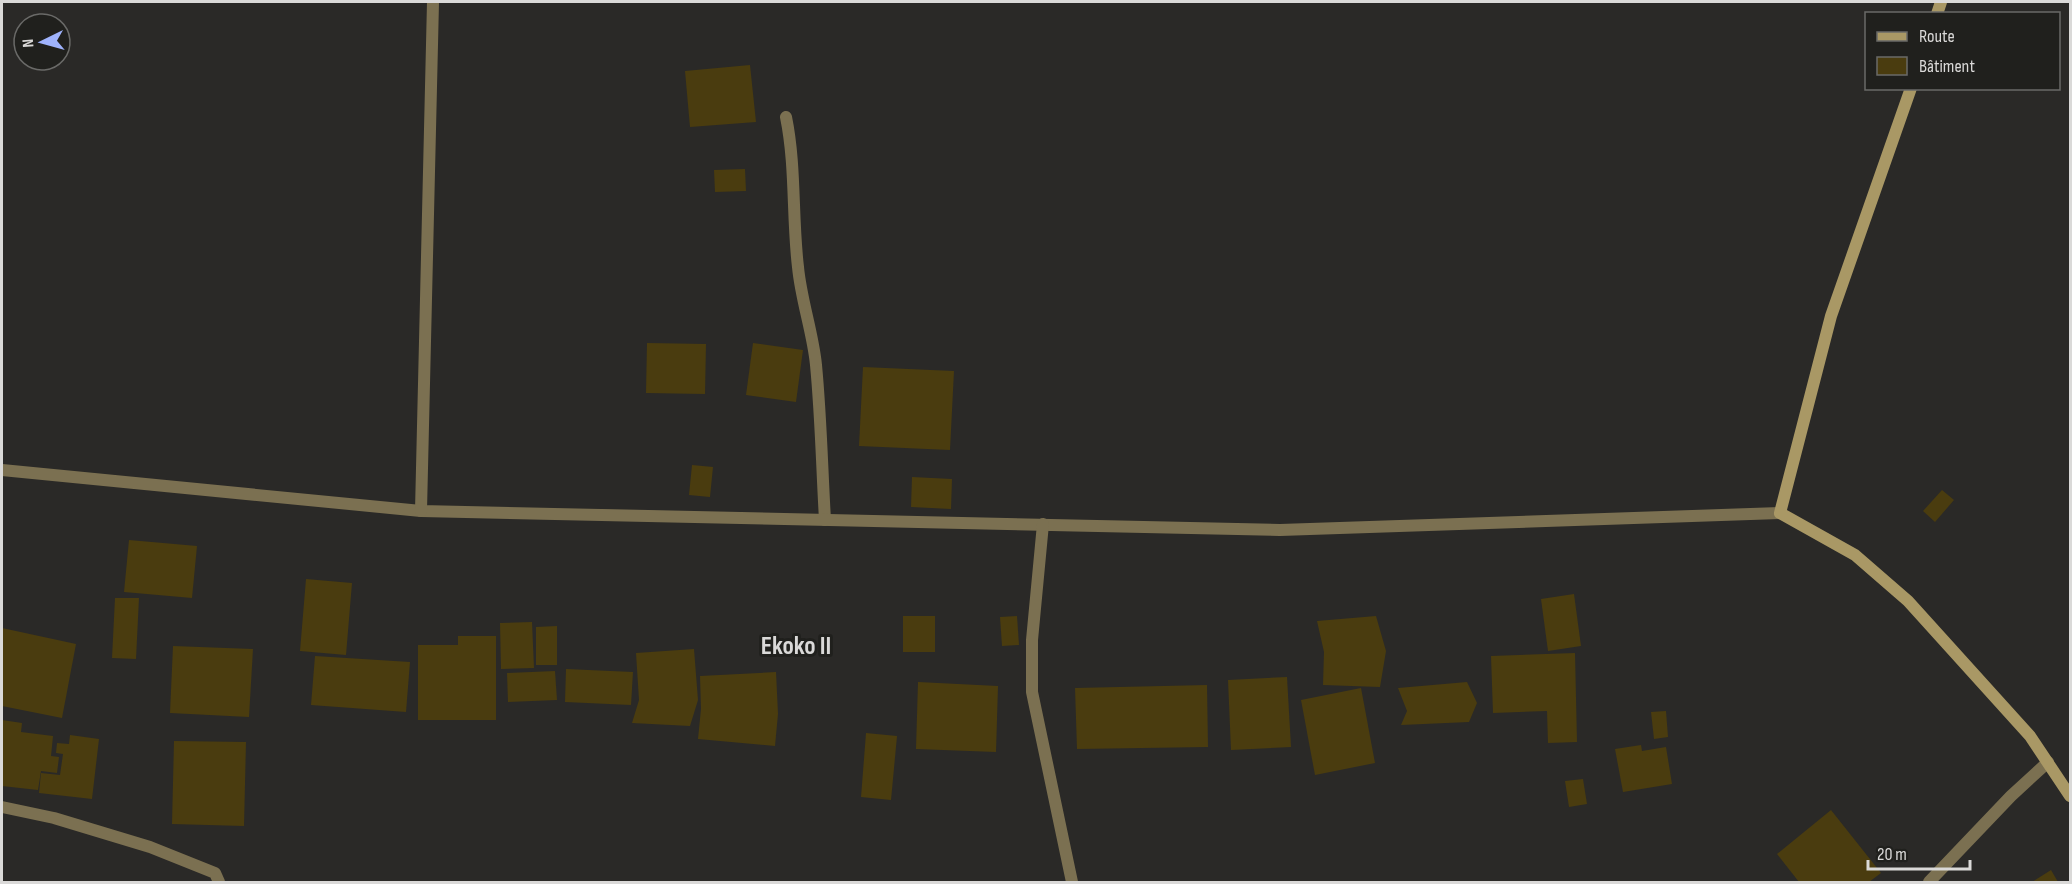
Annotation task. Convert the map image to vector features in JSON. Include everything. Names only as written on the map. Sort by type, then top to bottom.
[{"type":"main road","points":[[1910,90],[1831,316],[1780,513],[1855,555],[1908,602],[2030,736],[2070,796]]},
{"type":"street","points":[[421,511],[433,2]]},
{"type":"street","points":[[786,117],[792,147],[793,213],[798,268],[816,363],[825,520]]},
{"type":"street","points":[[2,470],[421,511],[1280,530],[1780,513]]},
{"type":"street","points":[[1043,524],[1032,640],[1032,692],[1072,882]]},
{"type":"street","points":[[1929,882],[2011,795],[2048,762]]},
{"type":"street","points":[[2,807],[54,819],[150,847],[215,873],[219,882]]},
{"type":"building","points":[[750,65],[756,122],[690,127],[685,71]]},
{"type":"building","points":[[745,169],[746,191],[715,192],[714,170]]},
{"type":"building","points":[[647,343],[706,344],[705,394],[646,393]]},
{"type":"building","points":[[753,343],[803,350],[796,402],[746,395]]},
{"type":"building","points":[[863,367],[954,371],[950,450],[859,446]]},
{"type":"building","points":[[692,465],[713,467],[710,497],[689,495]]},
{"type":"building","points":[[912,477],[952,479],[951,509],[911,507]]},
{"type":"building","points":[[1942,490],[1954,500],[1935,522],[1923,511]]},
{"type":"building","points":[[129,540],[197,546],[192,598],[124,592]]},
{"type":"building","points":[[306,579],[352,583],[346,655],[300,651]]},
{"type":"building","points":[[1574,594],[1581,646],[1548,651],[1541,599]]},
{"type":"building","points":[[115,598],[139,598],[136,659],[112,658]]},
{"type":"building","points":[[903,616],[935,616],[935,652],[903,652]]},
{"type":"building","points":[[1017,616],[1019,645],[1002,646],[1000,617]]},
{"type":"building","points":[[1376,616],[1386,651],[1380,687],[1323,685],[1324,652],[1317,621]]},
{"type":"building","points":[[532,622],[534,668],[501,669],[500,623]]},
{"type":"building","points":[[557,626],[557,665],[536,665],[536,627]]},
{"type":"building","points":[[2,628],[76,644],[62,718],[2,706]]},
{"type":"building","points":[[458,636],[496,636],[496,720],[418,720],[418,645],[458,645]]},
{"type":"building","points":[[173,646],[253,649],[249,717],[170,713]]},
{"type":"building","points":[[694,649],[698,700],[690,726],[632,723],[639,700],[636,653]]},
{"type":"building","points":[[1575,653],[1577,742],[1548,743],[1547,711],[1493,713],[1491,656]]},
{"type":"building","points":[[315,656],[410,662],[406,712],[311,705]]},
{"type":"building","points":[[566,669],[633,672],[631,705],[565,702]]},
{"type":"building","points":[[555,671],[557,700],[508,702],[507,673]]},
{"type":"building","points":[[776,672],[778,714],[775,746],[698,739],[701,709],[700,676]]},
{"type":"building","points":[[1287,677],[1291,747],[1231,750],[1228,680]]},
{"type":"building","points":[[918,682],[998,686],[996,752],[916,749]]},
{"type":"building","points":[[1467,682],[1477,703],[1469,722],[1401,725],[1407,711],[1398,688]]},
{"type":"building","points":[[1207,685],[1208,747],[1077,749],[1075,688]]},
{"type":"building","points":[[1361,688],[1375,763],[1315,775],[1301,700]]},
{"type":"building","points":[[1666,711],[1668,737],[1654,739],[1651,712]]},
{"type":"building","points":[[2,720],[22,723],[21,732],[53,736],[51,756],[59,757],[57,773],[41,771],[38,790],[2,786]]},
{"type":"building","points":[[866,733],[897,736],[891,800],[861,797]]},
{"type":"building","points":[[70,735],[99,739],[92,799],[39,793],[41,773],[60,775],[63,754],[56,753],[57,743],[69,744]]},
{"type":"building","points":[[174,741],[246,742],[244,826],[172,824]]},
{"type":"building","points":[[1641,745],[1642,751],[1666,747],[1672,784],[1623,792],[1615,749]]},
{"type":"building","points":[[1583,779],[1587,804],[1569,807],[1565,781]]},
{"type":"building","points":[[1831,810],[1881,873],[1869,882],[1799,882],[1777,854]]},
{"type":"building","points":[[2051,870],[2058,882],[2032,882]]},
{"type":"district","name":"Ekoko II","points":[[796,646]]}]
